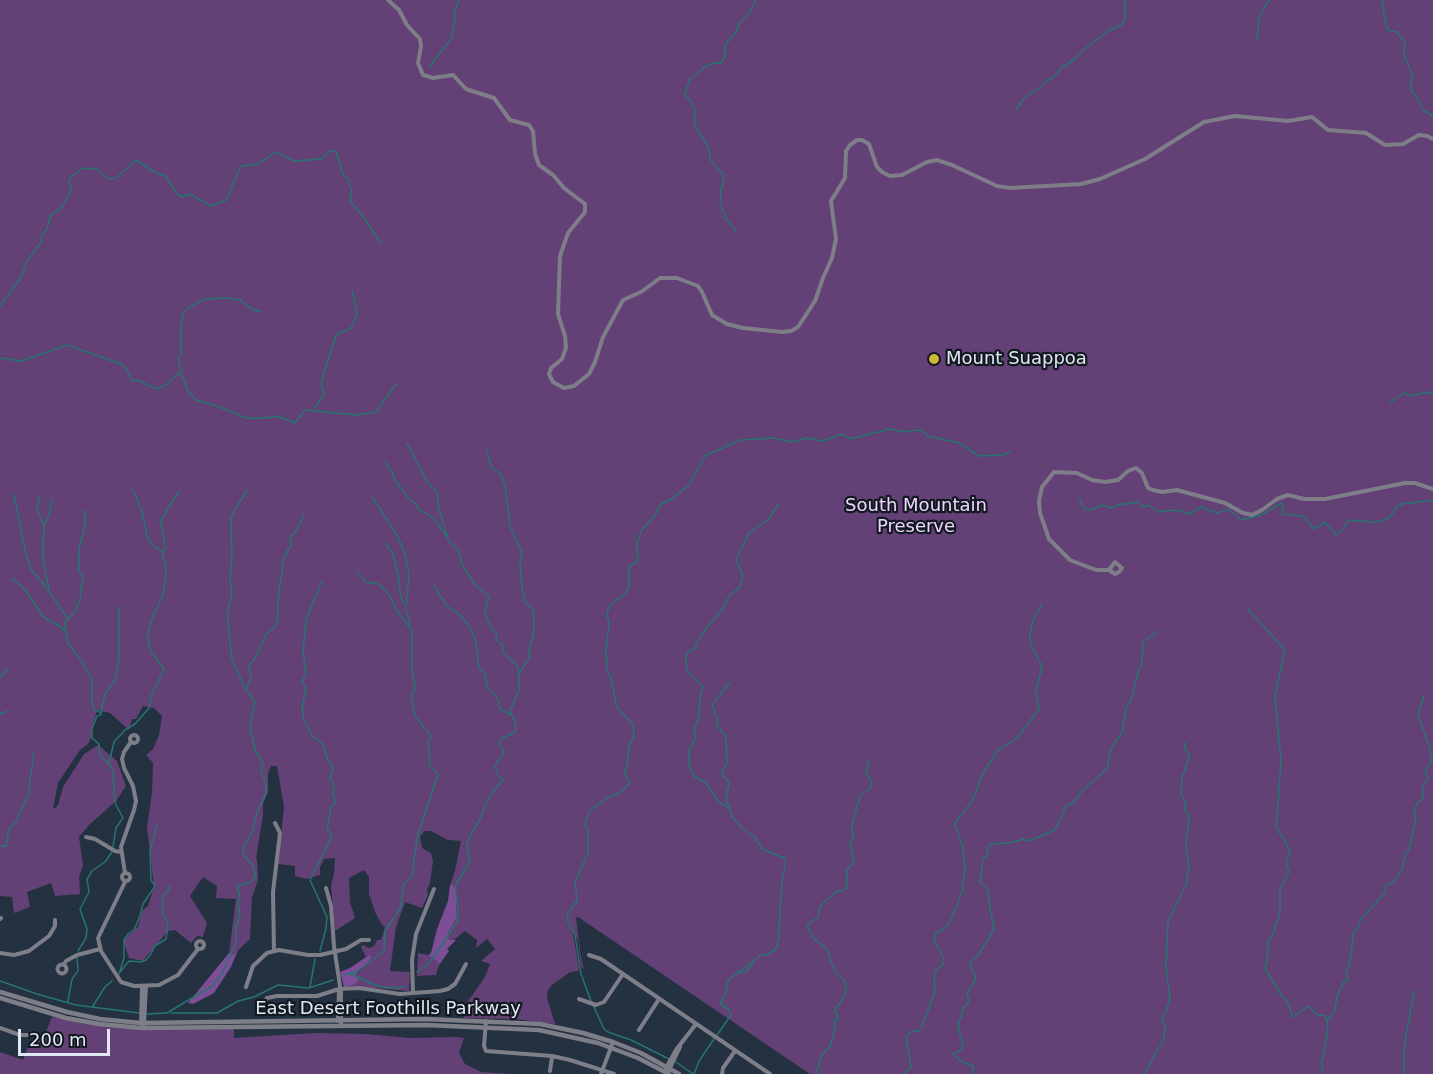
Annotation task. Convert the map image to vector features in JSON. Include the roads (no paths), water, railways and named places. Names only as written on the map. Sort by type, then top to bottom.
[{"type":"street","points":[[388,0],[399,10],[407,25],[420,39],[418,63],[423,75],[433,78],[453,75],[466,89],[494,98],[510,120],[527,123],[533,131],[535,154],[539,165],[553,174],[564,188],[585,204],[585,212],[568,233],[560,256],[558,314],[566,336],[566,348],[562,359],[549,374],[553,382],[564,388],[577,384],[589,374],[603,337],[623,300],[644,290],[660,278],[677,278],[698,286],[712,315],[728,324],[782,332],[798,327],[817,297],[832,258],[836,238],[831,201],[845,178],[846,151],[857,140],[869,144],[875,164],[887,175],[899,176],[927,162],[937,160],[997,186],[1010,188],[1081,184],[1100,179],[1122,171],[1152,155],[1203,122],[1235,116],[1288,121],[1312,117],[1328,130],[1366,133],[1385,145],[1404,144],[1419,135],[1433,139]]},
{"type":"street","points":[[1109,570],[1096,570],[1070,560],[1049,539],[1040,513],[1039,501],[1042,487],[1054,472],[1077,473],[1092,480],[1110,482],[1118,480],[1128,471],[1136,468],[1142,473],[1148,488],[1162,492],[1177,490],[1226,503],[1243,513],[1252,515],[1285,495],[1304,499],[1325,499],[1415,483],[1433,489]]},
{"type":"street","points":[[131,742],[124,752],[122,762],[133,786],[135,805],[123,838],[121,852],[125,873],[122,877],[125,882],[99,932],[100,949],[121,982],[144,986],[159,985],[178,975],[198,949]]},
{"type":"street","points":[[274,951],[273,892],[280,833],[275,823]]},
{"type":"street","points":[[86,837],[121,852]]},
{"type":"street","points":[[326,888],[331,906],[340,1023]]},
{"type":"street","points":[[413,993],[412,960],[416,934],[434,889]]},
{"type":"street","points":[[0,953],[14,955],[29,951],[49,936],[55,926],[55,920]]},
{"type":"street","points":[[246,987],[255,962],[267,953],[274,951],[315,955],[346,949],[361,940],[369,940]]},
{"type":"street","points":[[64,964],[66,960],[76,955],[100,949]]},
{"type":"street","points":[[589,955],[601,959],[770,1074]]},
{"type":"street","points":[[262,1005],[267,998],[276,996],[317,996],[339,989],[359,988],[390,993],[413,993],[448,989],[458,981],[466,964]]},
{"type":"street","points":[[579,999],[596,1005],[604,1002],[623,974]]},
{"type":"street","points":[[143,1023],[144,986]]},
{"type":"street","points":[[0,992],[87,1019]]},
{"type":"street","points":[[0,998],[48,1014],[87,1019]]},
{"type":"street","points":[[639,1030],[659,999]]},
{"type":"street","name":"East Desert Foothills Parkway","points":[[87,1019],[143,1023],[486,1024],[555,1032],[612,1044],[679,1074]]},
{"type":"street","points":[[486,1024],[484,1046],[486,1051],[552,1056],[614,1074]]},
{"type":"street","points":[[669,1068],[696,1024]]},
{"type":"street","points":[[0,1028],[20,1035],[31,1035]]},
{"type":"street","points":[[602,1072],[612,1044]]},
{"type":"street","points":[[722,1074],[723,1068],[735,1051]]},
{"type":"street","points":[[550,1071],[552,1056]]},
{"type":"waterway","points":[[430,66],[451,39],[455,20],[454,12],[459,0]]},
{"type":"waterway","points":[[736,231],[726,219],[720,203],[724,180],[722,173],[711,161],[708,146],[696,127],[694,118],[696,112],[685,95],[690,79],[705,67],[713,63],[721,63],[725,57],[725,45],[737,31],[739,23],[748,15],[756,0]]},
{"type":"waterway","points":[[1016,110],[1024,98],[1053,78],[1061,68],[1108,31],[1121,25],[1125,20],[1125,0]]},
{"type":"waterway","points":[[1257,41],[1259,18],[1270,0]]},
{"type":"waterway","points":[[1382,0],[1386,26],[1389,31],[1397,32],[1405,43],[1404,55],[1413,77],[1410,89],[1423,110],[1433,116]]},
{"type":"waterway","points":[[0,306],[20,279],[28,260],[41,242],[51,215],[62,207],[71,191],[69,180],[83,168],[97,169],[109,179],[116,178],[136,160],[156,173],[166,176],[177,194],[182,197],[190,194],[211,206],[226,200],[241,166],[258,164],[276,152],[294,161],[322,159],[330,151],[336,151],[343,175],[349,179],[352,190],[350,201],[380,243]]},
{"type":"waterway","points":[[314,409],[324,395],[321,383],[336,335],[351,328],[357,315],[352,290]]},
{"type":"waterway","points":[[179,374],[181,370],[178,358],[181,353],[181,328],[183,314],[188,308],[204,299],[227,298],[240,300],[253,310],[261,311]]},
{"type":"waterway","points":[[0,358],[21,361],[67,345],[121,364],[126,368],[132,381],[137,380],[157,389],[166,385],[177,374],[182,375],[189,393],[196,400],[246,418],[277,416],[295,423],[305,410],[356,415],[376,412],[396,384]]},
{"type":"waterway","points":[[1390,403],[1404,393],[1411,396],[1427,392],[1433,394]]},
{"type":"waterway","points":[[591,1001],[581,974],[575,935],[567,920],[568,913],[577,901],[575,882],[588,853],[586,819],[596,806],[620,793],[630,783],[624,771],[627,768],[629,745],[634,737],[633,724],[617,708],[607,669],[606,648],[609,625],[607,614],[609,606],[629,588],[629,566],[637,562],[639,557],[637,544],[641,531],[656,514],[660,505],[689,485],[705,456],[740,440],[774,438],[791,442],[807,438],[822,441],[843,434],[850,439],[890,429],[906,432],[914,430],[922,431],[928,436],[959,443],[979,456],[1003,455],[1010,452]]},
{"type":"waterway","points":[[407,443],[427,482],[437,492],[439,509],[449,542],[458,549],[462,564],[474,584],[489,596],[485,612],[487,619],[492,630],[497,634],[496,640],[503,645],[503,653],[518,666],[519,678],[519,690],[510,711],[516,724],[515,732],[501,739],[499,743],[503,749],[503,756],[495,767],[499,777],[503,779],[488,799],[472,832],[467,844],[470,861],[455,886],[457,922],[436,954],[417,972]]},
{"type":"waterway","points":[[487,450],[491,467],[501,474],[505,486],[510,526],[522,552],[520,563],[522,589],[525,602],[533,609],[534,624],[530,656],[519,674]]},
{"type":"waterway","points":[[386,461],[393,477],[408,498],[434,519],[447,537]]},
{"type":"waterway","points":[[113,847],[116,828],[123,818],[115,803],[113,772],[109,763],[114,742],[149,708],[151,696],[164,669],[151,652],[147,638],[152,619],[163,595],[166,576],[165,562],[162,551],[156,548],[147,537],[142,511],[133,490]]},
{"type":"waterway","points":[[246,690],[232,660],[227,614],[232,594],[230,579],[231,517],[247,490]]},
{"type":"waterway","points":[[163,553],[165,548],[161,520],[179,491]]},
{"type":"waterway","points":[[14,495],[31,570],[68,619]]},
{"type":"waterway","points":[[40,496],[37,510],[44,526]]},
{"type":"waterway","points":[[373,498],[398,537],[406,557],[409,576],[406,609],[410,625]]},
{"type":"waterway","points":[[1079,498],[1085,509],[1092,510],[1101,505],[1112,508],[1138,502],[1144,507],[1149,505],[1158,512],[1176,510],[1190,514],[1201,507],[1217,513],[1229,509],[1240,519],[1261,515],[1282,503],[1283,514],[1303,516],[1314,529],[1325,522],[1336,535],[1343,530],[1348,520],[1381,521],[1389,518],[1402,504],[1433,500]]},
{"type":"waterway","points":[[49,589],[43,561],[43,541],[44,526],[52,499]]},
{"type":"waterway","points":[[728,807],[719,802],[706,783],[694,776],[689,764],[689,750],[696,738],[694,728],[699,719],[700,696],[703,687],[687,670],[686,659],[687,653],[695,648],[701,635],[722,610],[729,596],[740,587],[743,577],[736,560],[749,533],[768,520],[778,504]]},
{"type":"waterway","points":[[85,510],[85,526],[79,549],[79,572],[83,576],[80,599],[76,610],[65,623],[68,644],[79,657],[92,680],[92,702],[94,709],[101,713],[97,716],[92,729],[92,738],[99,744],[100,755],[108,763]]},
{"type":"waterway","points":[[167,1013],[212,986],[222,974],[236,942],[236,926],[240,918],[238,903],[240,898],[237,886],[251,882],[256,876],[252,864],[244,856],[243,848],[253,830],[257,812],[266,793],[266,783],[261,771],[263,765],[255,750],[250,727],[255,702],[246,690],[251,676],[249,665],[256,657],[266,634],[275,627],[277,622],[284,557],[291,545],[290,538],[304,514]]},
{"type":"waterway","points":[[385,543],[393,554],[400,594],[404,603]]},
{"type":"waterway","points":[[345,975],[358,971],[384,951],[385,931],[400,909],[404,883],[412,877],[417,838],[438,774],[430,766],[428,742],[431,736],[415,716],[412,698],[415,688],[412,672],[412,631],[395,608],[390,596],[379,584],[366,582],[357,571]]},
{"type":"waterway","points":[[12,579],[25,589],[43,617],[61,627],[65,632]]},
{"type":"waterway","points":[[320,951],[327,917],[310,880],[332,836],[327,828],[331,807],[336,802],[333,793],[335,789],[330,777],[333,767],[328,761],[323,744],[313,737],[304,720],[302,708],[306,689],[302,681],[306,674],[303,652],[306,619],[322,581]]},
{"type":"waterway","points":[[434,586],[447,606],[461,616],[470,627],[476,642],[479,668],[484,673],[488,688],[498,699],[499,708],[511,715]]},
{"type":"waterway","points":[[904,1074],[911,1067],[906,1037],[910,1032],[919,1031],[923,1024],[935,991],[934,974],[943,965],[944,959],[934,940],[936,933],[950,922],[962,892],[965,868],[963,848],[955,823],[973,800],[983,773],[997,751],[1018,737],[1039,709],[1036,692],[1042,666],[1031,645],[1030,635],[1033,620],[1042,604]]},
{"type":"waterway","points":[[101,713],[105,694],[114,682],[119,660],[119,607]]},
{"type":"waterway","points":[[1248,609],[1285,650],[1275,696],[1281,761],[1276,828],[1290,852],[1286,863],[1289,872],[1280,889],[1280,913],[1272,937],[1267,943],[1269,949],[1265,968],[1287,1001],[1293,1017],[1308,1006],[1318,1015],[1325,1016],[1328,1024],[1321,1064],[1323,1074]]},
{"type":"waterway","points":[[973,1074],[973,1065],[964,1063],[953,1054],[961,1050],[963,1046],[958,1026],[963,1009],[969,1001],[967,993],[976,979],[970,965],[971,961],[978,956],[994,929],[989,890],[980,882],[983,858],[987,856],[990,844],[1024,839],[1027,841],[1055,830],[1066,806],[1073,803],[1083,790],[1107,769],[1110,750],[1122,732],[1126,709],[1142,663],[1143,642],[1158,631]]},
{"type":"waterway","points":[[0,678],[8,668]]},
{"type":"waterway","points":[[717,1035],[731,1015],[728,1009],[720,1004],[725,996],[728,980],[761,955],[766,955],[776,949],[786,859],[762,849],[755,837],[733,818],[726,799],[729,783],[722,773],[727,763],[726,736],[716,725],[718,719],[712,705],[730,682]]},
{"type":"waterway","points":[[1327,1020],[1334,1013],[1343,983],[1348,980],[1346,973],[1351,957],[1353,934],[1361,919],[1385,893],[1386,886],[1394,881],[1402,870],[1409,849],[1416,818],[1414,810],[1423,798],[1423,787],[1428,778],[1425,770],[1431,764],[1430,748],[1418,715],[1424,695]]},
{"type":"waterway","points":[[0,714],[7,711]]},
{"type":"waterway","points":[[1144,1074],[1164,1039],[1165,1026],[1162,1020],[1170,996],[1166,969],[1168,922],[1186,885],[1189,866],[1186,846],[1189,816],[1181,794],[1182,778],[1189,759],[1188,752],[1184,749],[1186,742]]},
{"type":"waterway","points":[[0,846],[6,846],[9,829],[16,822],[28,795],[34,753]]},
{"type":"waterway","points":[[816,1074],[822,1055],[831,1045],[834,1021],[839,1018],[834,1011],[847,987],[844,980],[835,973],[827,949],[813,938],[807,925],[818,917],[821,905],[836,892],[846,889],[847,869],[854,863],[850,843],[853,838],[852,825],[860,796],[871,787],[872,782],[866,773],[869,761]]},
{"type":"waterway","points":[[119,974],[124,958],[124,940],[134,930],[143,904],[155,886],[151,880],[150,850],[157,825]]},
{"type":"waterway","points":[[78,951],[86,938],[87,929],[80,909],[89,892],[87,879],[112,852]]},
{"type":"waterway","points":[[120,972],[129,961],[146,960],[155,946],[166,939],[168,923],[162,904],[169,886]]},
{"type":"waterway","points":[[68,1001],[72,979],[78,971],[77,957]]},
{"type":"waterway","points":[[310,987],[315,959]]},
{"type":"waterway","points":[[739,973],[747,971],[754,962]]},
{"type":"waterway","points":[[351,974],[383,987],[404,986]]},
{"type":"waterway","points":[[171,1013],[217,1013],[238,1001],[254,997],[278,985],[309,988],[333,980]]},
{"type":"waterway","points":[[0,981],[76,1005],[139,1013]]},
{"type":"waterway","points":[[93,1006],[105,987],[112,981]]},
{"type":"waterway","points":[[1404,1074],[1404,1048],[1414,990]]},
{"type":"waterway","points":[[593,1005],[604,1029],[608,1032],[631,1040],[669,1059]]},
{"type":"waterway","points":[[147,1014],[166,1013]]},
{"type":"waterway","points":[[694,1074],[699,1061],[714,1039]]},
{"type":"waterway","points":[[676,1062],[693,1074]]},
{"type":"place","name":"Mount Suappoa","points":[[934,359]]},
{"type":"park label","name":"South Mountain Preserve","points":[[916,516]]}]
